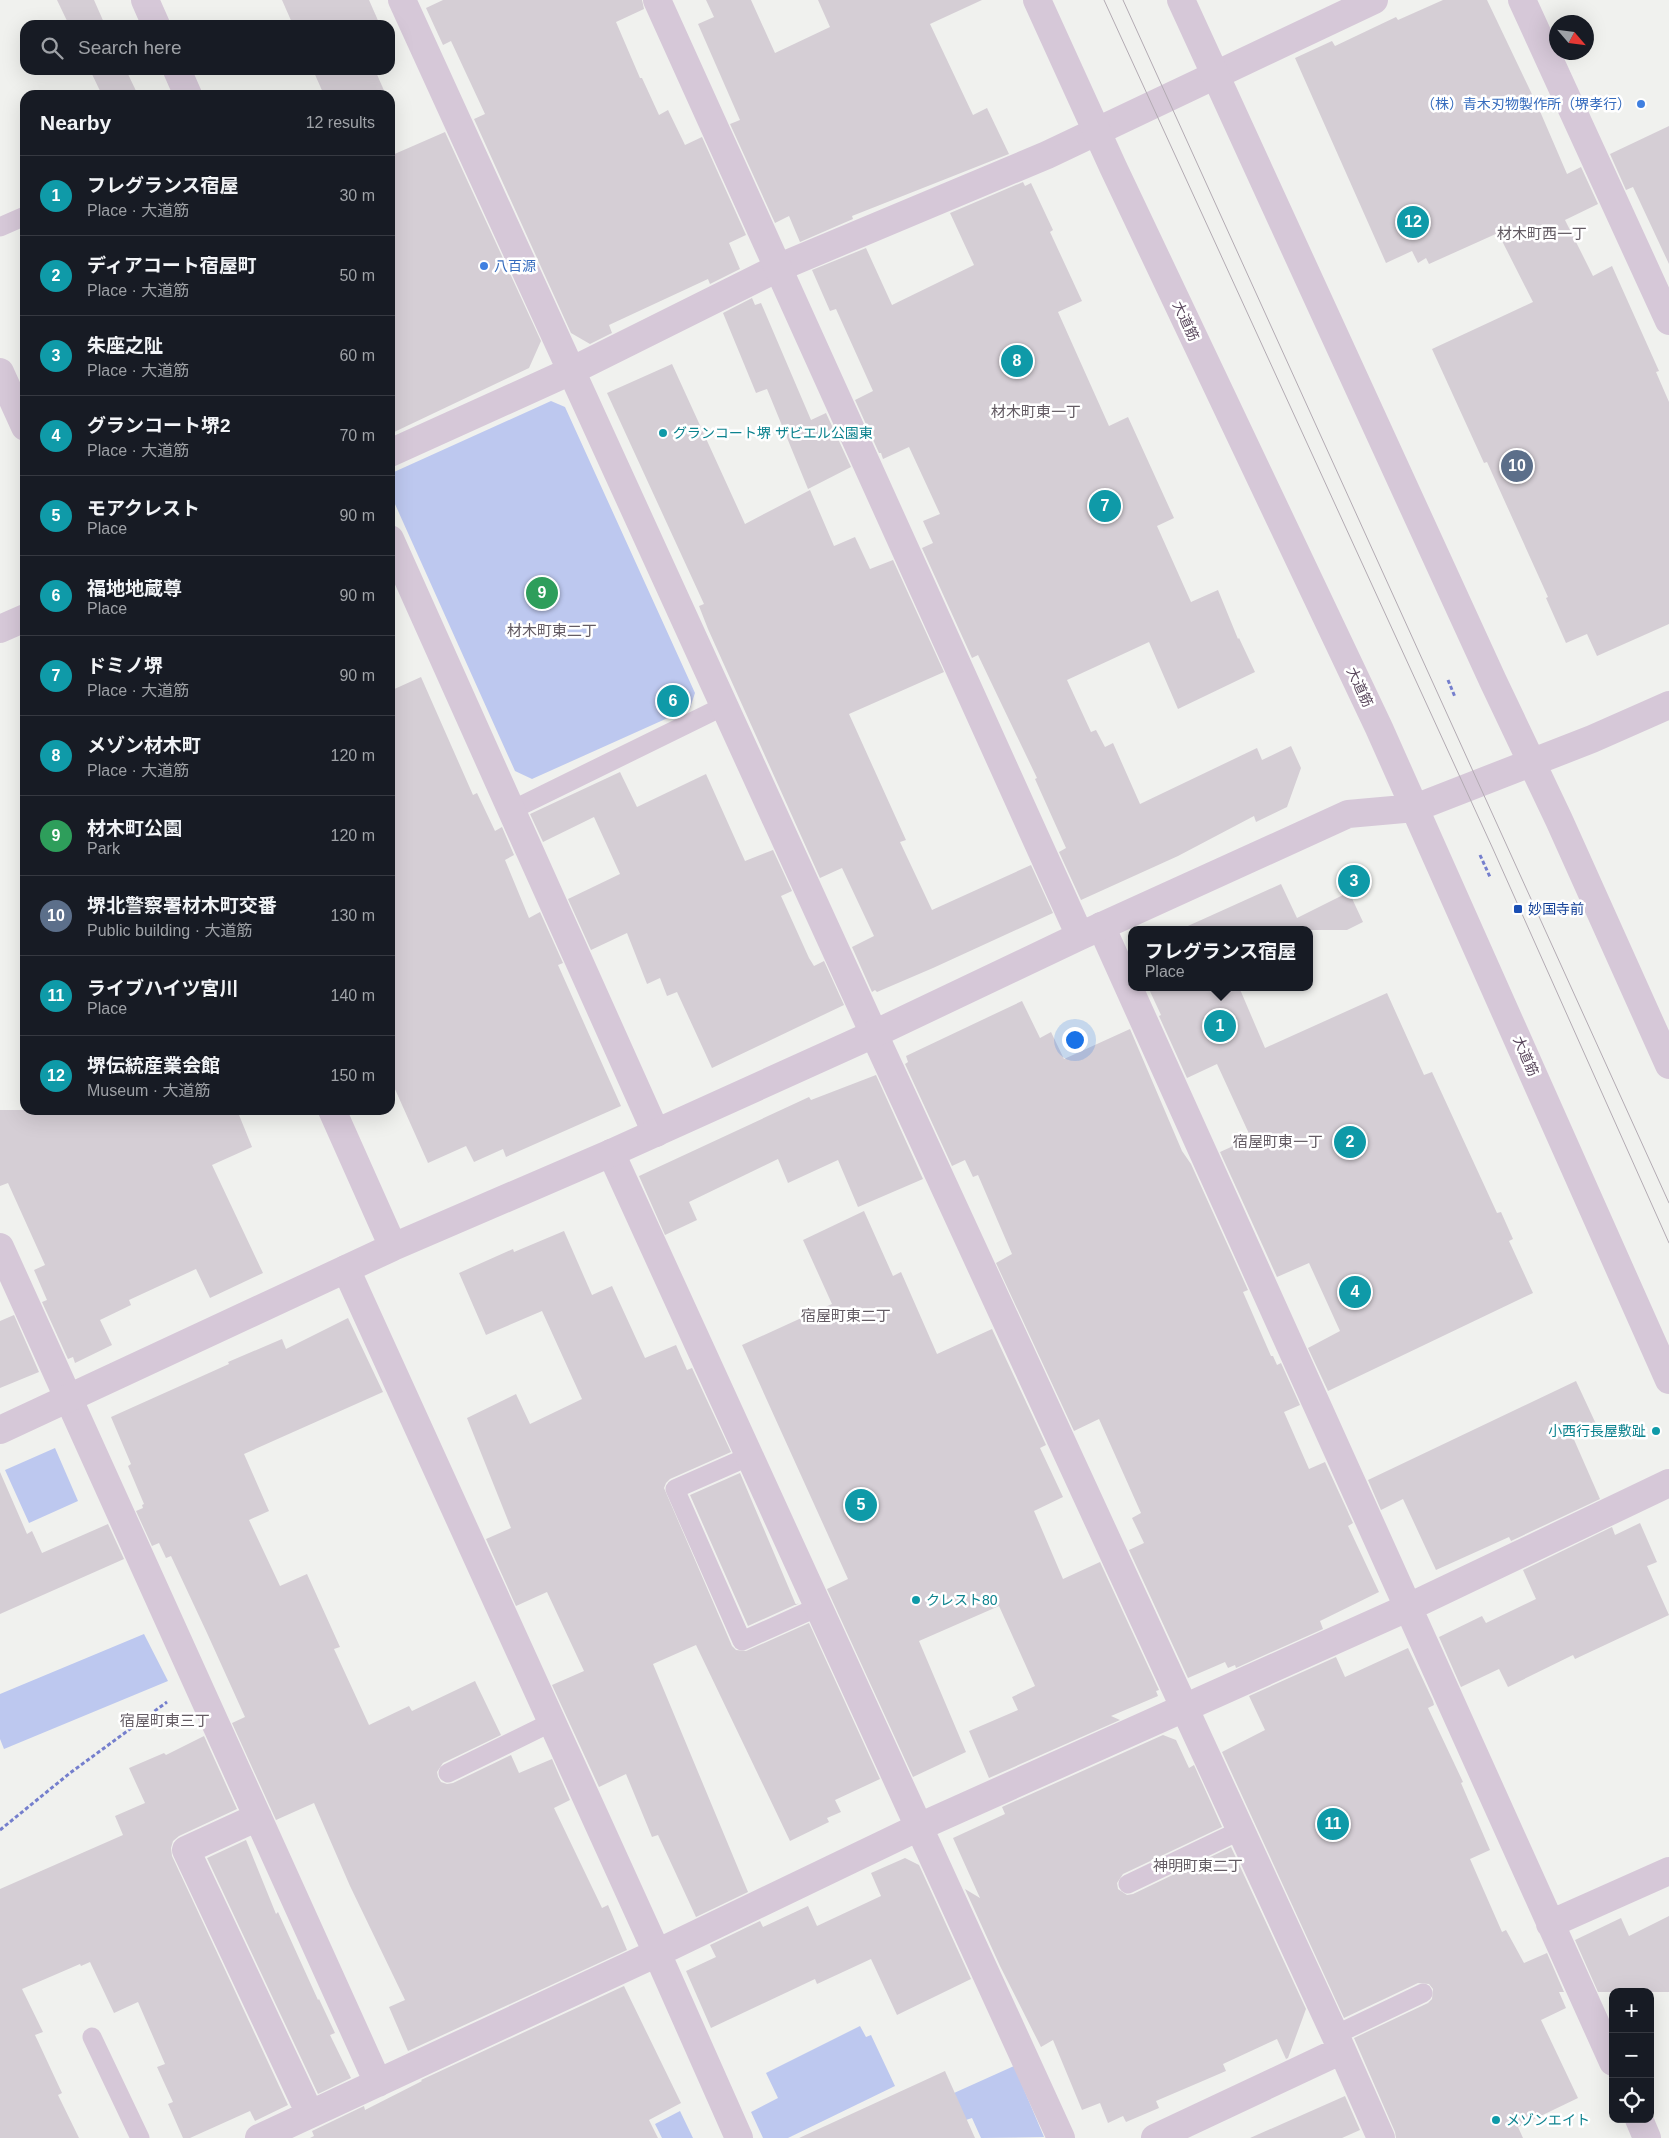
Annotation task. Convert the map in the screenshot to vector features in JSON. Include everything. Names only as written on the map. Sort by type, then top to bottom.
[{"type":"street","points":[[145,0],[154,20]]},
{"type":"street","points":[[402,0],[874,1034],[1339,2042],[1381,2138]]},
{"type":"street","points":[[658,0],[780,267],[1407,1608],[1609,2053]]},
{"type":"street","name":"大道筋","points":[[1038,0],[1097,132],[1379,728],[1669,1380]]},
{"type":"street","points":[[1181,0],[1563,829],[1669,1065]]},
{"type":"street","points":[[395,451],[571,371],[780,267],[1047,155],[1374,0]]},
{"type":"street","points":[[1522,0],[1669,321]]},
{"type":"street","points":[[179,75],[186,90]]},
{"type":"street","points":[[0,372],[20,416]]},
{"type":"street","points":[[395,550],[656,1132]]},
{"type":"street","points":[[0,629],[20,620]]},
{"type":"street","points":[[0,1430],[394,1246],[612,1153],[874,1034],[1090,931],[1348,814],[1415,808],[1531,763],[1669,705]]},
{"type":"street","points":[[334,1115],[394,1246]]},
{"type":"street","points":[[612,1153],[1061,2138]]},
{"type":"street","points":[[0,1247],[70,1398],[378,2083]]},
{"type":"street","points":[[346,1269],[657,1953],[738,2138]]},
{"type":"street","points":[[258,2138],[657,1953],[919,1827],[1407,1608],[1669,1484]]},
{"type":"street","points":[[258,1817],[186,1850],[310,2114]]},
{"type":"street","points":[[1550,1924],[1669,1871]]},
{"type":"street","points":[[1155,2138],[1339,2042]]},
{"type":"street","points":[[1641,2123],[1647,2138]]},
{"type":"lane","points":[[0,227],[20,218]]},
{"type":"lane","points":[[512,810],[724,706]]},
{"type":"lane","points":[[750,1456],[675,1489],[742,1641],[818,1607]]},
{"type":"lane","points":[[448,1773],[552,1722]]},
{"type":"lane","points":[[1128,1884],[1241,1830]]},
{"type":"lane","points":[[1339,2042],[1423,1993]]},
{"type":"lane","points":[[92,2037],[140,2138]]},
{"type":"path","points":[[1448,680],[1456,696]]},
{"type":"path","points":[[1480,855],[1490,877]]},
{"type":"path","points":[[0,1830],[70,1773],[173,1698]]},
{"type":"shaded area","points":[[551,401],[565,407],[695,693],[690,708],[532,779],[515,771],[395,504],[395,472]]},
{"type":"shaded area","points":[[55,1448],[78,1501],[29,1523],[5,1470]]},
{"type":"shaded area","points":[[144,1634],[168,1681],[4,1749],[0,1739],[0,1694]]},
{"type":"shaded area","points":[[860,2026],[866,2037],[871,2035],[895,2086],[788,2138],[763,2138],[751,2112],[778,2098],[766,2073]]},
{"type":"shaded area","points":[[1014,2066],[1044,2137],[981,2138],[972,2118],[966,2120],[954,2093]]},
{"type":"shaded area","points":[[680,2111],[693,2138],[662,2138],[655,2124]]},
{"type":"building","points":[[57,0],[94,0],[103,20],[67,20]]},
{"type":"building","points":[[282,0],[369,0],[378,20],[291,20]]},
{"type":"building","points":[[443,0],[642,0],[644,9],[616,22],[640,78],[642,78],[659,115],[668,110],[685,145],[702,137],[746,235],[729,243],[740,269],[710,284],[708,279],[609,325],[612,333],[590,344],[571,333],[474,119],[485,114],[451,41],[443,45],[426,8]]},
{"type":"building","points":[[706,0],[751,0],[775,53],[830,27],[818,0],[982,0],[930,24],[973,115],[987,108],[1009,154],[852,216],[853,219],[800,242],[789,216],[775,223],[730,124],[740,120],[698,24],[714,17]]},
{"type":"building","points":[[1443,0],[1487,0],[1539,109],[1567,174],[1581,167],[1598,204],[1565,220],[1593,276],[1612,266],[1659,371],[1656,372],[1669,402],[1669,624],[1597,656],[1587,634],[1566,643],[1546,598],[1548,597],[1487,462],[1484,463],[1432,349],[1533,302],[1498,233],[1429,264],[1426,258],[1418,263],[1412,251],[1386,263],[1295,58],[1332,41],[1335,46],[1396,17],[1398,20]]},
{"type":"building","points":[[92,75],[128,75],[136,90],[100,90]]},
{"type":"building","points":[[315,75],[377,75],[384,90],[322,90]]},
{"type":"building","points":[[1669,126],[1669,264],[1633,187],[1626,190],[1610,154]]},
{"type":"building","points":[[445,132],[541,341],[529,368],[395,432],[395,154]]},
{"type":"building","points":[[1023,182],[1025,186],[1031,183],[1053,230],[1050,232],[1082,301],[1058,312],[1109,426],[1128,417],[1174,518],[1157,526],[1191,602],[1218,590],[1238,639],[1255,672],[1178,709],[1149,642],[1067,680],[1091,732],[1096,730],[1105,747],[1113,743],[1140,804],[1257,748],[1262,760],[1291,746],[1301,768],[1287,807],[1256,822],[1254,816],[1178,856],[1081,900],[1059,852],[1066,848],[1035,779],[1037,778],[978,655],[972,658],[922,548],[933,543],[923,521],[940,514],[909,447],[883,459],[881,453],[879,453],[855,400],[873,391],[836,309],[830,311],[812,270],[866,248],[892,305],[974,265],[950,213]]},
{"type":"building","points":[[752,298],[755,305],[761,303],[811,420],[826,413],[851,467],[808,489],[767,389],[756,393],[723,313]]},
{"type":"building","points":[[672,364],[745,524],[810,490],[834,546],[855,537],[870,569],[893,560],[944,672],[849,714],[906,840],[900,842],[932,910],[1031,865],[1053,913],[933,968],[877,992],[875,990],[872,992],[852,947],[874,936],[842,868],[820,878],[708,629],[699,606],[704,604],[607,393]]},
{"type":"building","points":[[421,677],[473,795],[477,793],[495,831],[502,827],[514,855],[505,860],[529,918],[540,912],[563,963],[558,965],[621,1106],[506,1157],[503,1149],[474,1162],[466,1146],[428,1163],[395,1089],[395,689]]},
{"type":"building","points":[[620,772],[637,807],[706,774],[745,861],[773,850],[792,891],[781,896],[809,958],[814,966],[824,961],[844,1005],[712,1068],[677,992],[667,996],[660,978],[647,984],[627,933],[591,950],[568,899],[620,874],[594,817],[543,842],[530,814]]},
{"type":"building","points":[[1281,884],[1297,918],[1349,892],[1363,922],[1347,930],[1313,930],[1313,926],[1188,926]]},
{"type":"building","points":[[1150,991],[1241,991],[1265,1048],[1387,993],[1424,1075],[1432,1072],[1497,1213],[1501,1212],[1513,1239],[1509,1241],[1533,1293],[1328,1391],[1308,1348],[1340,1331],[1309,1263],[1277,1277],[1220,1152],[1251,1138],[1217,1064],[1187,1078],[1159,1016],[1161,1015]]},
{"type":"building","points":[[1022,1001],[1040,1038],[1051,1032],[1064,1059],[1130,1029],[1182,1151],[1191,1164],[1248,1290],[1243,1292],[1271,1356],[1273,1356],[1277,1365],[1281,1363],[1300,1405],[1284,1412],[1309,1469],[1325,1462],[1353,1523],[1348,1526],[1379,1592],[1320,1621],[1323,1629],[1236,1668],[1235,1665],[1228,1668],[1225,1662],[1188,1678],[1129,1550],[1144,1543],[1132,1518],[1141,1513],[1099,1419],[1074,1431],[996,1263],[1012,1254],[978,1175],[973,1177],[965,1160],[952,1166],[905,1064],[908,1062],[906,1056]]},
{"type":"building","points":[[876,1075],[923,1179],[858,1207],[838,1160],[788,1183],[778,1159],[689,1202],[697,1220],[665,1235],[639,1176],[809,1097],[811,1100]]},
{"type":"building","points":[[0,1110],[20,1110],[20,1115],[239,1115],[252,1147],[212,1165],[263,1273],[210,1298],[196,1269],[129,1300],[131,1305],[100,1320],[112,1345],[75,1363],[73,1357],[68,1359],[42,1302],[47,1300],[34,1270],[45,1265],[8,1183],[0,1186]]},
{"type":"building","points":[[864,1211],[893,1276],[901,1272],[937,1354],[992,1329],[1046,1445],[1040,1448],[1063,1497],[1034,1511],[1063,1579],[1100,1562],[1159,1690],[1156,1691],[1158,1696],[1111,1716],[1120,1720],[989,1778],[969,1731],[1018,1710],[1012,1697],[1035,1686],[999,1606],[919,1641],[966,1752],[913,1777],[827,1589],[848,1579],[742,1345],[832,1304],[803,1240]]},
{"type":"building","points":[[564,1231],[592,1295],[612,1286],[645,1358],[676,1345],[687,1370],[692,1368],[731,1452],[670,1479],[664,1488],[732,1646],[736,1650],[746,1651],[809,1623],[880,1779],[835,1800],[841,1812],[827,1818],[829,1822],[790,1841],[696,1645],[653,1664],[748,1892],[696,1917],[658,1835],[652,1837],[626,1774],[599,1787],[552,1685],[584,1671],[547,1592],[516,1606],[486,1539],[511,1528],[467,1418],[516,1394],[530,1424],[582,1399],[542,1311],[486,1335],[459,1273],[513,1249],[514,1252]]},
{"type":"building","points":[[14,1315],[39,1372],[0,1388],[0,1321]]},
{"type":"building","points":[[348,1318],[383,1392],[244,1454],[269,1511],[249,1520],[280,1586],[307,1574],[340,1647],[334,1649],[369,1725],[409,1706],[412,1711],[475,1681],[501,1735],[443,1763],[437,1772],[441,1782],[453,1783],[511,1755],[519,1773],[552,1759],[570,1800],[554,1808],[602,1908],[608,1905],[627,1950],[408,2051],[389,2007],[405,2000],[350,1886],[314,1803],[276,1820],[232,1723],[245,1717],[207,1633],[171,1556],[166,1558],[159,1543],[152,1546],[136,1511],[143,1508],[142,1505],[144,1504],[128,1466],[131,1464],[111,1417],[282,1339],[286,1349]]},
{"type":"building","points":[[1576,1381],[1596,1424],[1572,1435],[1600,1499],[1511,1541],[1509,1537],[1436,1570],[1403,1499],[1381,1510],[1368,1480]]},
{"type":"building","points":[[0,1472],[27,1534],[32,1531],[42,1553],[108,1524],[124,1559],[0,1614]]},
{"type":"building","points":[[740,1473],[796,1604],[748,1626],[690,1495]]},
{"type":"building","points":[[1640,1523],[1657,1562],[1647,1566],[1669,1615],[1575,1659],[1573,1655],[1508,1687],[1499,1669],[1461,1687],[1439,1637],[1482,1616],[1486,1623],[1536,1599],[1523,1570],[1612,1527],[1615,1535]]},
{"type":"building","points":[[1408,1648],[1433,1701],[1434,1705],[1428,1708],[1463,1782],[1461,1783],[1490,1850],[1470,1859],[1502,1932],[1506,1930],[1524,1963],[1547,1953],[1564,1992],[1559,1992],[1566,2008],[1541,2020],[1578,2098],[1518,2127],[1523,2138],[1396,2138],[1354,2038],[1428,2003],[1432,1999],[1433,1989],[1429,1984],[1418,1983],[1344,2018],[1222,1752],[1265,1730],[1249,1696],[1336,1657],[1345,1677]]},
{"type":"building","points":[[1163,1735],[1176,1740],[1189,1768],[1194,1765],[1222,1827],[1123,1874],[1117,1883],[1118,1889],[1127,1895],[1133,1894],[1231,1847],[1306,2009],[1288,2058],[1286,2059],[1277,2039],[1223,2064],[1226,2071],[1156,2101],[1159,2108],[1126,2122],[1123,2116],[1108,2123],[1100,2103],[1082,2110],[1053,2040],[1041,2047],[1000,1966],[965,1889],[980,1898],[953,1838],[1005,1814],[1002,1807]]},
{"type":"building","points":[[204,1736],[237,1809],[179,1836],[173,1841],[171,1848],[172,1856],[288,2105],[255,2121],[250,2111],[190,2138],[183,2138],[168,2104],[173,2102],[157,2067],[165,2064],[138,2002],[114,2013],[90,1962],[81,1966],[80,1964],[22,1989],[43,2032],[35,2035],[62,2093],[58,2095],[79,2138],[0,2138],[0,1889],[123,1835],[115,1816],[145,1803],[129,1768],[164,1753],[166,1755]]},
{"type":"building","points":[[246,1840],[276,1914],[278,1912],[335,2033],[330,2035],[351,2078],[318,2094],[207,1858]]},
{"type":"building","points":[[905,1858],[919,1865],[971,1979],[897,2015],[871,1959],[817,1984],[815,1979],[711,2028],[686,1971],[716,1957],[710,1945],[760,1921],[763,1927],[808,1906],[817,1926],[881,1896],[871,1873]]},
{"type":"building","points":[[1669,1916],[1669,1992],[1654,1992],[1654,1988],[1609,1988],[1609,1992],[1598,1992],[1575,1940],[1621,1918],[1629,1936]]},
{"type":"building","points":[[624,1986],[681,2103],[649,2120],[658,2138],[310,2138],[314,2136],[312,2131],[364,2106],[365,2110],[421,2080]]},
{"type":"building","points":[[945,2071],[975,2138],[799,2138]]},
{"type":"building","points":[[1345,2096],[1360,2130],[1342,2138],[1250,2138]]},
{"type":"tram line","points":[[1104,0],[1493,849],[1669,1243]]},
{"type":"tram line","points":[[1123,0],[1669,1203]]},
{"type":"place","name":"（株）青木刃物製作所（堺孝行）","points":[[1641,104]]},
{"type":"place","name":"堺伝統産業会館","points":[[1413,222]]},
{"type":"place","name":"八百源","points":[[484,266]]},
{"type":"place","name":"メゾン材木町","points":[[1017,361]]},
{"type":"place","name":"グランコート堺 ザビエル公園東","points":[[663,433]]},
{"type":"place","name":"堺北警察署材木町交番","points":[[1517,466]]},
{"type":"place","name":"ドミノ堺","points":[[1105,506]]},
{"type":"place","name":"材木町公園","points":[[542,593]]},
{"type":"place","name":"福地地蔵尊","points":[[673,701]]},
{"type":"place","name":"朱座之阯","points":[[1354,881]]},
{"type":"place","name":"妙国寺前","points":[[1518,909]]},
{"type":"place","name":"フレグランス宿屋","points":[[1220,1026]]},
{"type":"place","name":"ディアコート宿屋町","points":[[1350,1142]]},
{"type":"place","name":"グランコート堺2","points":[[1355,1292]]},
{"type":"place","name":"小西行長屋敷趾","points":[[1656,1431]]},
{"type":"place","name":"モアクレスト","points":[[861,1505]]},
{"type":"place","name":"クレスト80","points":[[916,1600]]},
{"type":"place","name":"ライブハイツ宮川","points":[[1333,1824]]},
{"type":"place","name":"メゾンエイト","points":[[1496,2120]]},
{"type":"district","name":"材木町西一丁","points":[[1542,234]]},
{"type":"district","name":"材木町東一丁","points":[[1036,412]]},
{"type":"district","name":"材木町東二丁","points":[[552,631]]},
{"type":"district","name":"宿屋町東一丁","points":[[1278,1142]]},
{"type":"district","name":"宿屋町東二丁","points":[[846,1316]]},
{"type":"district","name":"宿屋町東三丁","points":[[165,1721]]},
{"type":"district","name":"神明町東二丁","points":[[1198,1866]]}]
